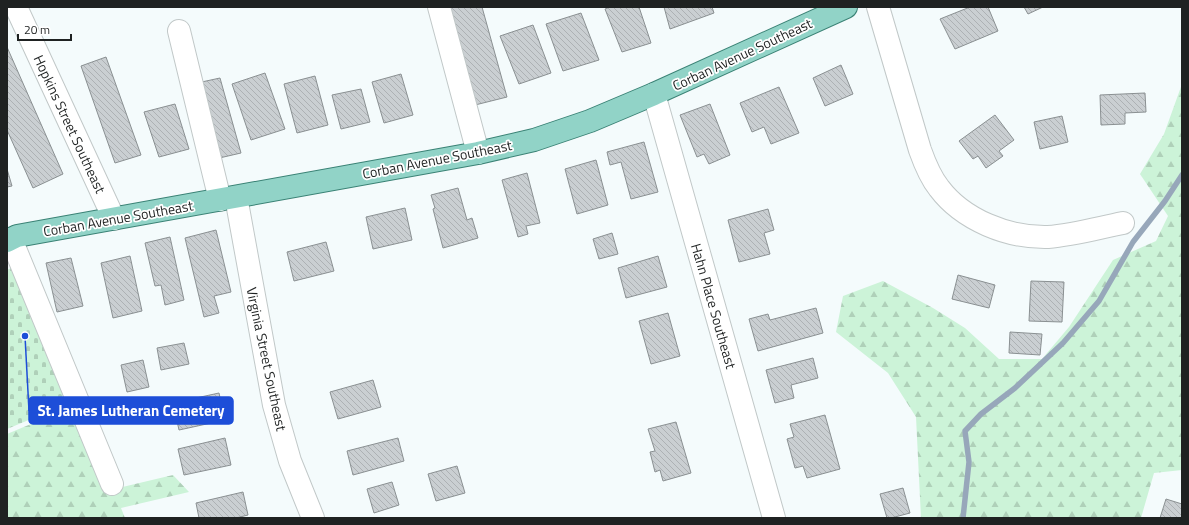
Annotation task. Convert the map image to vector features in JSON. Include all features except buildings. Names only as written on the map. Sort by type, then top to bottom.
[{"type":"main road","name":"Corban Avenue Southeast","points":[[9,240],[17,236],[478,153],[534,140],[590,121],[654,94],[846,7]]},
{"type":"street","name":"Hopkins Street Southeast","points":[[16,7],[114,219]]},
{"type":"street","points":[[439,7],[478,153]]},
{"type":"street","points":[[878,7],[920,150],[928,171],[940,189],[956,206],[977,220],[1000,231],[1027,236],[1047,237],[1074,234],[1123,223]]},
{"type":"street","name":"Virginia Street Southeast","points":[[179,31],[228,198],[274,405],[290,461],[313,518]]},
{"type":"street","name":"Hahn Place Southeast","points":[[654,94],[774,518]]},
{"type":"street","points":[[9,240],[112,484]]},
{"type":"green space","points":[[1182,84],[1182,470],[1154,473],[1141,518],[921,518],[916,417],[888,373],[836,332],[843,296],[883,281],[933,308],[965,328],[999,359],[1042,359],[1069,327],[1113,260],[1156,241],[1168,216],[1140,174],[1164,134]]},
{"type":"green space","points":[[13,267],[72,402],[7,429],[7,270]]},
{"type":"green space","points":[[74,406],[114,489],[173,475],[189,492],[121,508],[125,518],[7,518],[7,434]]},
{"type":"waterway","points":[[963,518],[969,462],[965,431],[981,414],[1015,388],[1063,343],[1099,301],[1133,242],[1165,201],[1182,175]]},
{"type":"place","name":"St. James Lutheran Cemetery","points":[[25,336]]}]
